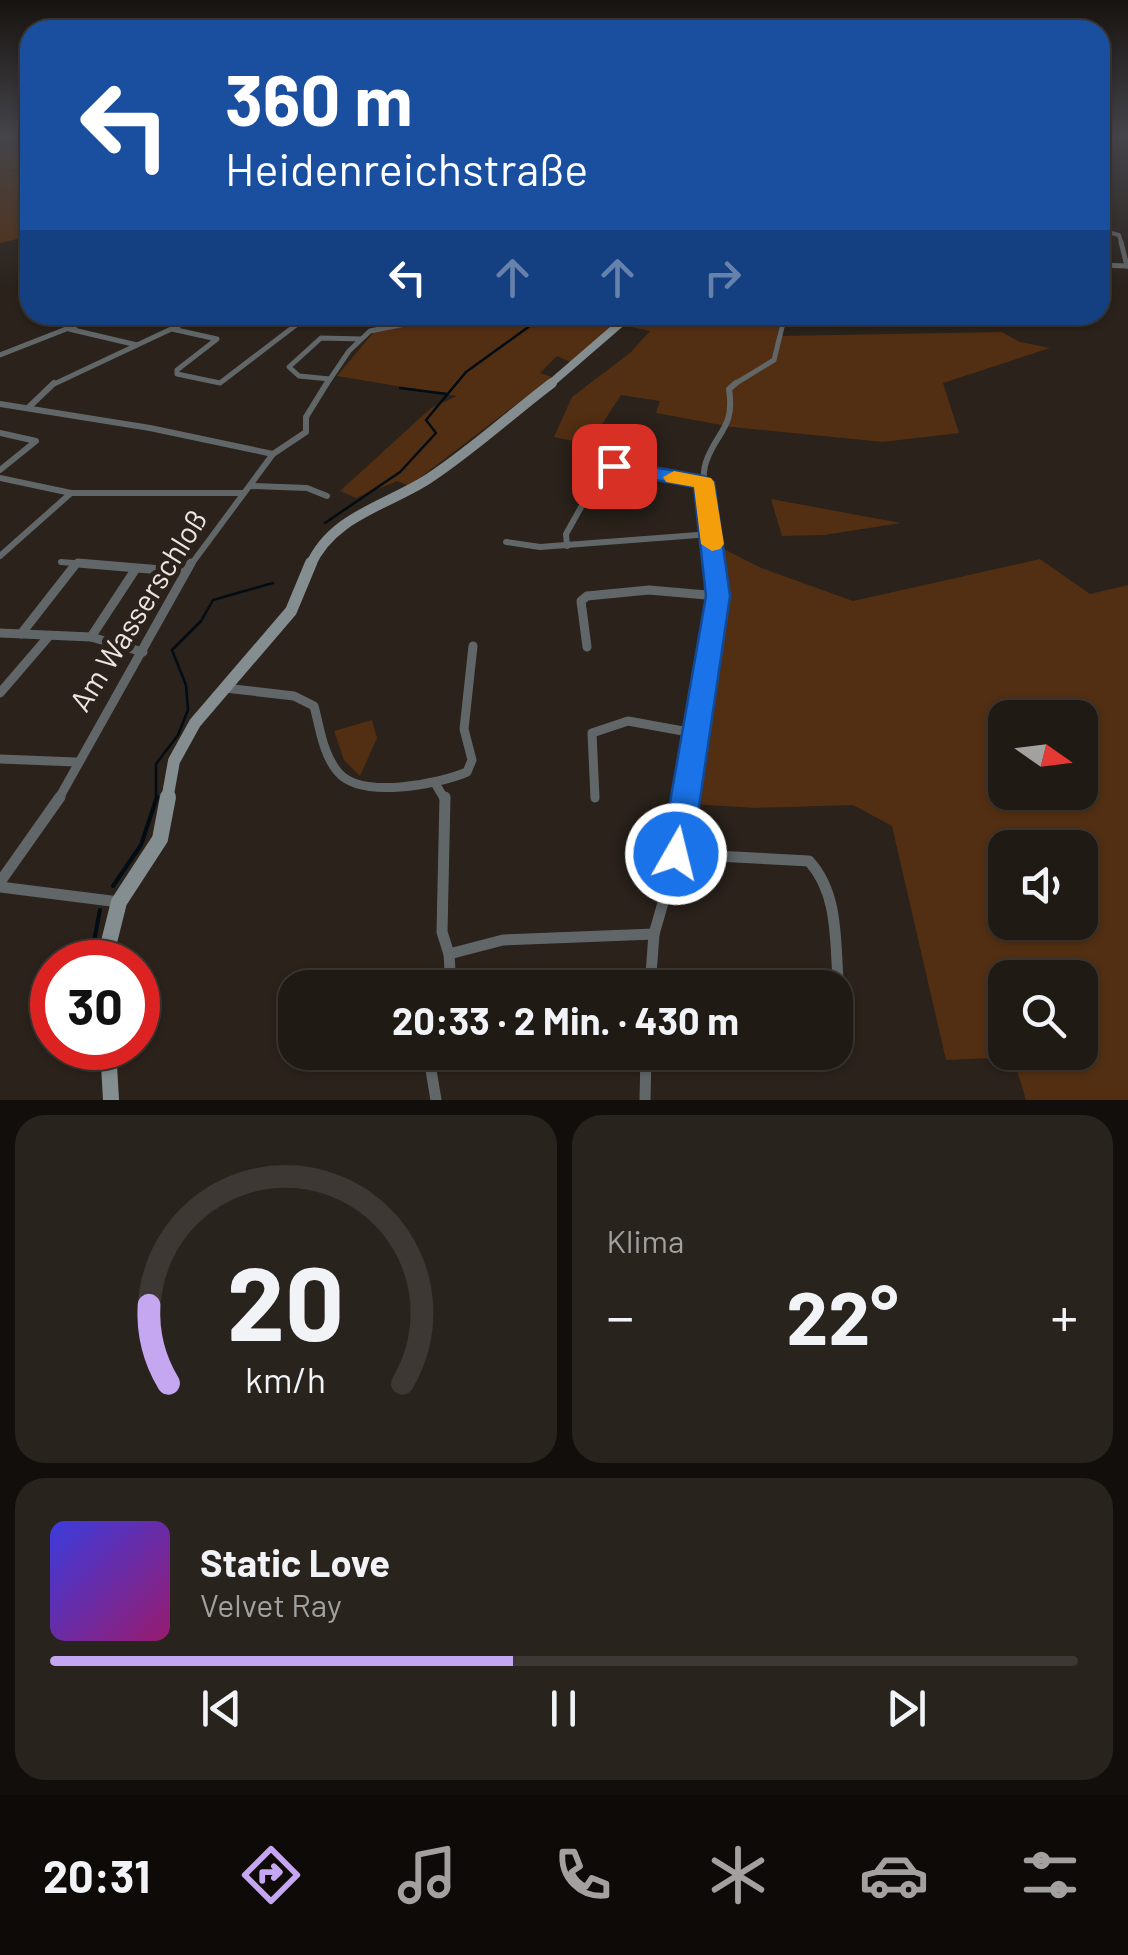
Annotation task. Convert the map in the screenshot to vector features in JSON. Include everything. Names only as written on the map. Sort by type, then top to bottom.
[{"type":"street","points":[[1110,233],[1120,236],[1128,266]]},
{"type":"street","points":[[0,355],[80,325]]},
{"type":"street","points":[[28,408],[58,380],[180,325]]},
{"type":"street","points":[[172,329],[217,338],[176,370],[220,382],[296,325]]},
{"type":"street","name":"Am Wasserschloß","points":[[0,884],[68,787],[76,762],[143,652],[185,572],[273,454],[306,432],[306,416],[361,339],[374,326],[388,325]]},
{"type":"street","points":[[110,940],[119,902],[160,839],[174,761],[194,723],[291,611],[318,548],[358,514],[427,480],[619,325]]},
{"type":"street","points":[[651,970],[654,934],[676,854],[718,596],[704,482],[706,462],[728,427],[732,408],[729,390],[744,375],[774,360],[782,325]]},
{"type":"street","points":[[69,330],[137,345]]},
{"type":"street","points":[[330,379],[299,376],[290,367],[321,338],[361,339]]},
{"type":"street","points":[[0,404],[273,454]]},
{"type":"street","points":[[0,434],[36,441],[0,470]]},
{"type":"street","points":[[567,546],[566,534],[602,470],[614,466],[704,482]]},
{"type":"street","points":[[0,478],[72,493],[306,488],[327,496]]},
{"type":"street","points":[[2,553],[72,493]]},
{"type":"street","points":[[506,542],[540,548],[711,534]]},
{"type":"street","points":[[61,562],[185,572]]},
{"type":"street","points":[[21,634],[74,565]]},
{"type":"street","points":[[91,637],[136,570]]},
{"type":"street","points":[[587,647],[581,601],[586,596],[649,590],[718,596]]},
{"type":"street","points":[[0,633],[91,637],[143,652]]},
{"type":"street","points":[[0,693],[50,636]]},
{"type":"street","points":[[225,688],[294,696],[314,706],[332,762],[342,778],[358,784],[394,786],[435,783],[468,772],[472,760],[464,729],[474,646]]},
{"type":"street","points":[[594,798],[592,733],[628,721],[694,733]]},
{"type":"street","points":[[0,759],[76,762]]},
{"type":"street","points":[[435,783],[445,795],[442,932],[450,970]]},
{"type":"street","points":[[676,854],[809,861],[821,871],[833,920],[837,970]]},
{"type":"street","points":[[0,884],[119,902]]},
{"type":"street","points":[[449,954],[503,940],[654,934]]},
{"type":"street","points":[[109,1070],[110,1100]]},
{"type":"street","points":[[431,1070],[436,1100]]},
{"type":"street","points":[[644,1100],[645,1070]]},
{"type":"shaded area","points":[[0,186],[20,186],[20,238],[0,243]]},
{"type":"shaded area","points":[[623,325],[577,365],[557,356],[540,373],[552,377],[409,486],[397,481],[356,498],[340,491],[431,408],[457,396],[337,376],[378,327]]},
{"type":"shaded area","points":[[623,325],[780,325],[777,336],[1002,332],[1020,342],[1050,348],[943,383],[959,433],[883,442],[732,427],[656,413],[660,401],[621,395],[589,444],[554,437],[572,397],[630,353],[650,331]]},
{"type":"shaded area","points":[[771,499],[901,523],[824,535],[782,536]]},
{"type":"shaded area","points":[[716,545],[761,568],[853,601],[1040,559],[1090,594],[1128,585],[1128,1100],[1026,1100],[1017,1070],[1098,1070],[1098,960],[988,960],[988,1058],[946,1060],[892,826],[853,805],[757,808],[690,804],[721,592]]},
{"type":"shaded area","points":[[372,720],[377,738],[360,776],[344,760],[334,731]]},
{"type":"waterway","points":[[325,523],[400,472],[436,433],[426,420],[466,372],[531,325]]},
{"type":"waterway","points":[[400,388],[447,394]]},
{"type":"waterway","points":[[156,800],[156,764],[178,735],[188,710],[186,685],[172,650],[201,621],[213,600],[273,583]]},
{"type":"waterway","points":[[113,886],[141,845],[156,800]]},
{"type":"waterway","points":[[94,940],[100,910]]},
{"type":"slow traffic","points":[[674,477],[704,482],[712,544]]},
{"type":"route","points":[[614,466],[704,482],[718,596],[676,854]]}]
